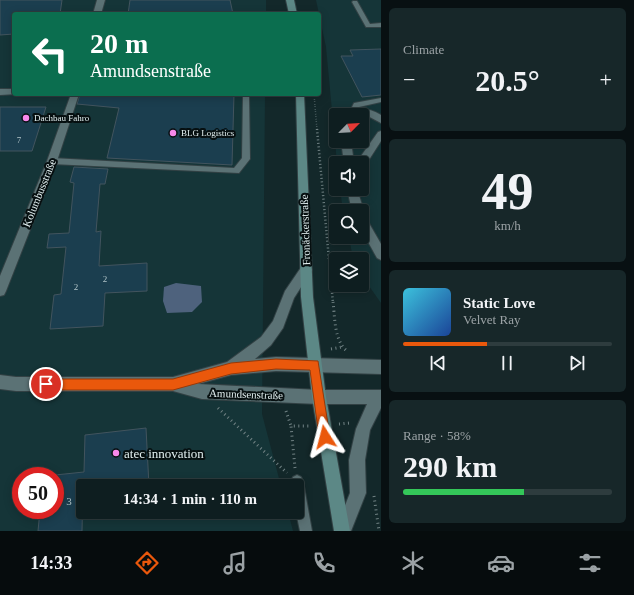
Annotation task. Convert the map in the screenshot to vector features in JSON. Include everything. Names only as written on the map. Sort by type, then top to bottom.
[{"type":"main road","points":[[290,0],[293,12]]},
{"type":"main road","name":"Fronäckerstraße","points":[[300,96],[306,270],[314,365],[318,397],[343,531]]},
{"type":"street","points":[[98,12],[101,0]]},
{"type":"street","points":[[0,92],[12,92]]},
{"type":"street","name":"Kolumbusstraße","points":[[0,291],[52,161],[74,96]]},
{"type":"street","points":[[369,113],[381,120]]},
{"type":"street","points":[[367,156],[381,134]]},
{"type":"street","points":[[369,234],[381,255]]},
{"type":"street","points":[[231,368],[252,353],[274,330],[278,324],[289,295],[306,270]]},
{"type":"street","name":"Amundsenstraße","points":[[0,382],[16,384],[173,384],[231,368],[276,364],[314,365]]},
{"type":"street","points":[[314,365],[381,367]]},
{"type":"street","name":"Amundsenstraße","points":[[173,384],[202,392],[318,397]]},
{"type":"street","points":[[318,397],[379,398],[363,429],[357,460],[358,493],[343,531]]},
{"type":"lane","points":[[356,2],[368,26],[381,25]]},
{"type":"lane","points":[[52,161],[236,171],[246,159],[246,96]]},
{"type":"lane","points":[[354,108],[356,105],[381,100]]},
{"type":"lane","points":[[304,519],[306,531]]},
{"type":"path","points":[[314,96],[331,288],[337,332],[342,347],[349,354],[351,366]]},
{"type":"path","points":[[202,392],[295,479]]},
{"type":"path","points":[[373,492],[379,531]]},
{"type":"shaded area","points":[[0,0],[266,0],[266,12],[12,12],[12,96],[265,96],[262,414],[279,479],[76,479],[76,519],[290,519],[293,531],[0,531]]},
{"type":"shaded area","points":[[316,0],[381,0],[381,303],[369,286],[369,252],[352,252],[350,244],[369,244],[369,204],[342,204],[341,196],[369,196],[369,156],[336,156],[336,148],[369,148],[369,108],[332,108],[326,47],[321,24],[321,12],[319,12]]},
{"type":"shaded area","points":[[176,283],[201,286],[202,302],[192,312],[167,313],[163,301],[164,287]]},
{"type":"building","points":[[0,0],[62,0],[60,12],[12,12],[12,34],[0,35]]},
{"type":"building","points":[[130,0],[230,0],[233,12],[128,12]]},
{"type":"building","points":[[381,49],[381,95],[362,97],[341,56],[353,56],[350,50]]},
{"type":"building","name":"BLG Logistics","points":[[79,96],[234,96],[232,165],[107,158],[119,108],[77,104]]},
{"type":"building","points":[[0,107],[46,107],[32,151],[0,151]]},
{"type":"building","points":[[74,167],[108,169],[105,184],[100,184],[96,232],[101,231],[99,266],[147,263],[147,291],[105,293],[103,326],[50,329],[54,295],[61,294],[66,247],[47,248],[49,234],[69,233],[74,183],[70,182]]},
{"type":"building","name":"atec innovation","points":[[146,428],[149,479],[76,479],[76,519],[82,519],[82,531],[38,531],[39,519],[64,519],[64,474],[84,472],[85,435]]},
{"type":"place","name":"Dachbau Fahro","points":[[26,118]]},
{"type":"place","name":"BLG Logistics","points":[[173,133]]},
{"type":"place","name":"atec innovation","points":[[116,453]]},
{"type":"route","points":[[46,384],[173,384],[231,368],[276,364],[314,365],[325,437]]}]
